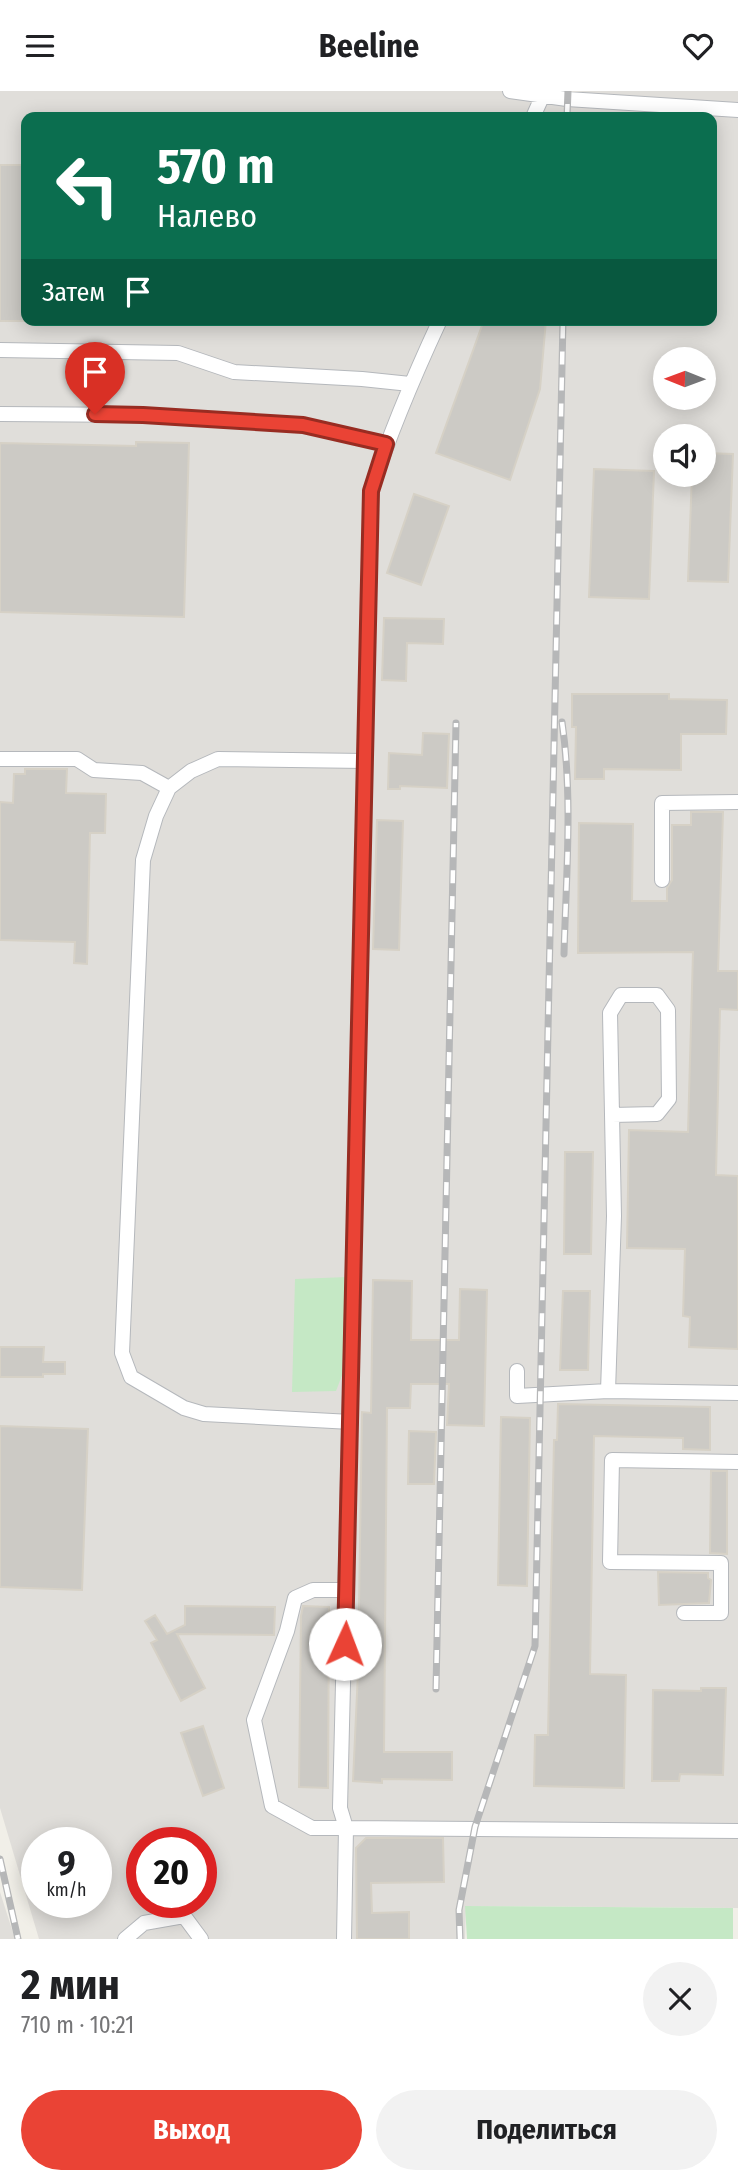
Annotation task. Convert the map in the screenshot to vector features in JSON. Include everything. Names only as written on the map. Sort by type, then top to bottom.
[{"type":"lane","points":[[510,91],[542,97],[738,110]]},
{"type":"lane","points":[[535,112],[542,97]]},
{"type":"lane","points":[[344,1939],[346,1828],[341,1808],[371,491],[410,384],[437,326]]},
{"type":"lane","points":[[0,350],[178,352],[234,372],[410,384]]},
{"type":"lane","points":[[0,414],[143,415],[303,425],[386,444]]},
{"type":"lane","points":[[0,759],[78,759],[94,770],[142,772],[169,788]]},
{"type":"lane","points":[[351,1422],[204,1414],[184,1408],[131,1377],[122,1353],[143,860],[156,816],[169,788],[191,771],[218,759],[365,761]]},
{"type":"lane","points":[[662,880],[662,803],[738,802]]},
{"type":"lane","points":[[608,1391],[614,1216],[612,1115],[610,1013],[621,995],[657,995],[668,1010],[669,1099],[657,1114],[612,1115]]},
{"type":"lane","points":[[517,1371],[517,1396],[608,1391],[738,1393]]},
{"type":"lane","points":[[684,1613],[721,1613],[721,1563],[610,1562],[612,1460],[738,1462]]},
{"type":"lane","points":[[347,1590],[313,1590],[295,1598],[287,1631],[254,1720],[272,1806],[312,1828],[738,1831]]},
{"type":"lane","points":[[125,1939],[144,1923],[184,1916],[201,1939]]},
{"type":"shaded area","points":[[0,91],[738,91],[738,1908],[466,1906],[465,1939],[39,1939],[33,1918],[112,1918],[112,1827],[21,1827],[21,1879],[0,1808]]},
{"type":"shaded area","points":[[0,1892],[15,1939],[0,1939]]},
{"type":"green space","points":[[348,1277],[344,1370],[336,1391],[292,1392],[295,1279]]},
{"type":"green space","points":[[465,1906],[733,1908],[733,1939],[467,1939]]},
{"type":"building","points":[[0,165],[21,165],[21,321],[0,321]]},
{"type":"building","points":[[482,326],[545,326],[540,389],[510,480],[436,453]]},
{"type":"building","points":[[136,442],[189,443],[184,617],[0,612],[0,443],[136,446]]},
{"type":"building","points":[[716,453],[733,454],[728,582],[688,581],[692,487],[716,487]]},
{"type":"building","points":[[594,469],[653,471],[649,599],[589,597]]},
{"type":"building","points":[[414,494],[449,506],[421,585],[387,573]]},
{"type":"building","points":[[384,618],[444,619],[443,644],[407,643],[406,681],[382,680]]},
{"type":"building","points":[[572,694],[669,694],[669,699],[727,700],[726,734],[681,734],[681,770],[604,769],[604,779],[575,779],[576,727],[572,727]]},
{"type":"building","points":[[423,733],[449,734],[447,788],[400,786],[400,789],[388,789],[389,753],[422,755]]},
{"type":"building","points":[[25,769],[67,769],[66,793],[106,794],[105,833],[90,833],[87,964],[74,963],[75,942],[0,940],[0,802],[13,803],[14,774],[25,774]]},
{"type":"building","points":[[691,812],[723,812],[718,971],[738,971],[738,1010],[720,1009],[716,1175],[738,1176],[738,1349],[689,1347],[690,1317],[683,1316],[685,1249],[627,1248],[629,1130],[688,1132],[693,952],[578,953],[579,823],[633,824],[632,901],[667,901],[667,888],[672,880],[672,825],[691,825]]},
{"type":"building","points":[[377,820],[403,821],[399,950],[373,949]]},
{"type":"building","points":[[565,1152],[593,1152],[591,1254],[564,1254]]},
{"type":"building","points":[[373,1280],[412,1281],[411,1340],[459,1340],[460,1289],[487,1290],[484,1426],[447,1425],[449,1384],[411,1384],[410,1408],[387,1408],[384,1752],[452,1752],[452,1780],[382,1779],[382,1783],[353,1781],[358,1672],[362,1412],[371,1413]]},
{"type":"building","points":[[563,1291],[590,1291],[588,1370],[560,1370]]},
{"type":"building","points":[[0,1347],[44,1347],[43,1362],[65,1362],[65,1374],[0,1377]]},
{"type":"building","points":[[558,1404],[710,1407],[710,1450],[683,1449],[683,1438],[594,1436],[590,1674],[626,1675],[624,1788],[534,1786],[535,1735],[548,1735],[554,1440],[557,1440]]},
{"type":"building","points":[[501,1417],[530,1418],[527,1586],[498,1585]]},
{"type":"building","points":[[0,1426],[88,1429],[82,1590],[0,1587]]},
{"type":"building","points":[[409,1431],[436,1432],[434,1484],[408,1484]]},
{"type":"building","points":[[711,1471],[727,1471],[727,1554],[710,1553]]},
{"type":"building","points":[[658,1572],[708,1573],[711,1580],[709,1603],[659,1605]]},
{"type":"building","points":[[185,1606],[275,1607],[274,1635],[177,1634],[205,1688],[181,1701],[151,1643],[157,1640],[145,1621],[155,1615],[167,1634],[185,1625]]},
{"type":"building","points":[[303,1606],[329,1607],[328,1788],[299,1787]]},
{"type":"building","points":[[701,1688],[726,1688],[723,1775],[680,1774],[679,1781],[652,1781],[653,1690],[701,1691]]},
{"type":"building","points":[[203,1726],[224,1788],[203,1796],[181,1733]]},
{"type":"building","points":[[366,1838],[443,1838],[444,1882],[371,1883],[372,1913],[409,1912],[409,1939],[357,1939],[356,1848]]},
{"type":"railway","points":[[567,112],[568,91]]},
{"type":"railway","points":[[460,1939],[459,1910],[475,1827],[535,1646],[563,326]]},
{"type":"railway","points":[[562,722],[568,809],[564,954]]},
{"type":"railway","points":[[436,1689],[456,723]]},
{"type":"railway","points":[[0,1859],[18,1939]]},
{"type":"route","points":[[95,414],[303,425],[386,444],[371,491],[345,1644]]}]
